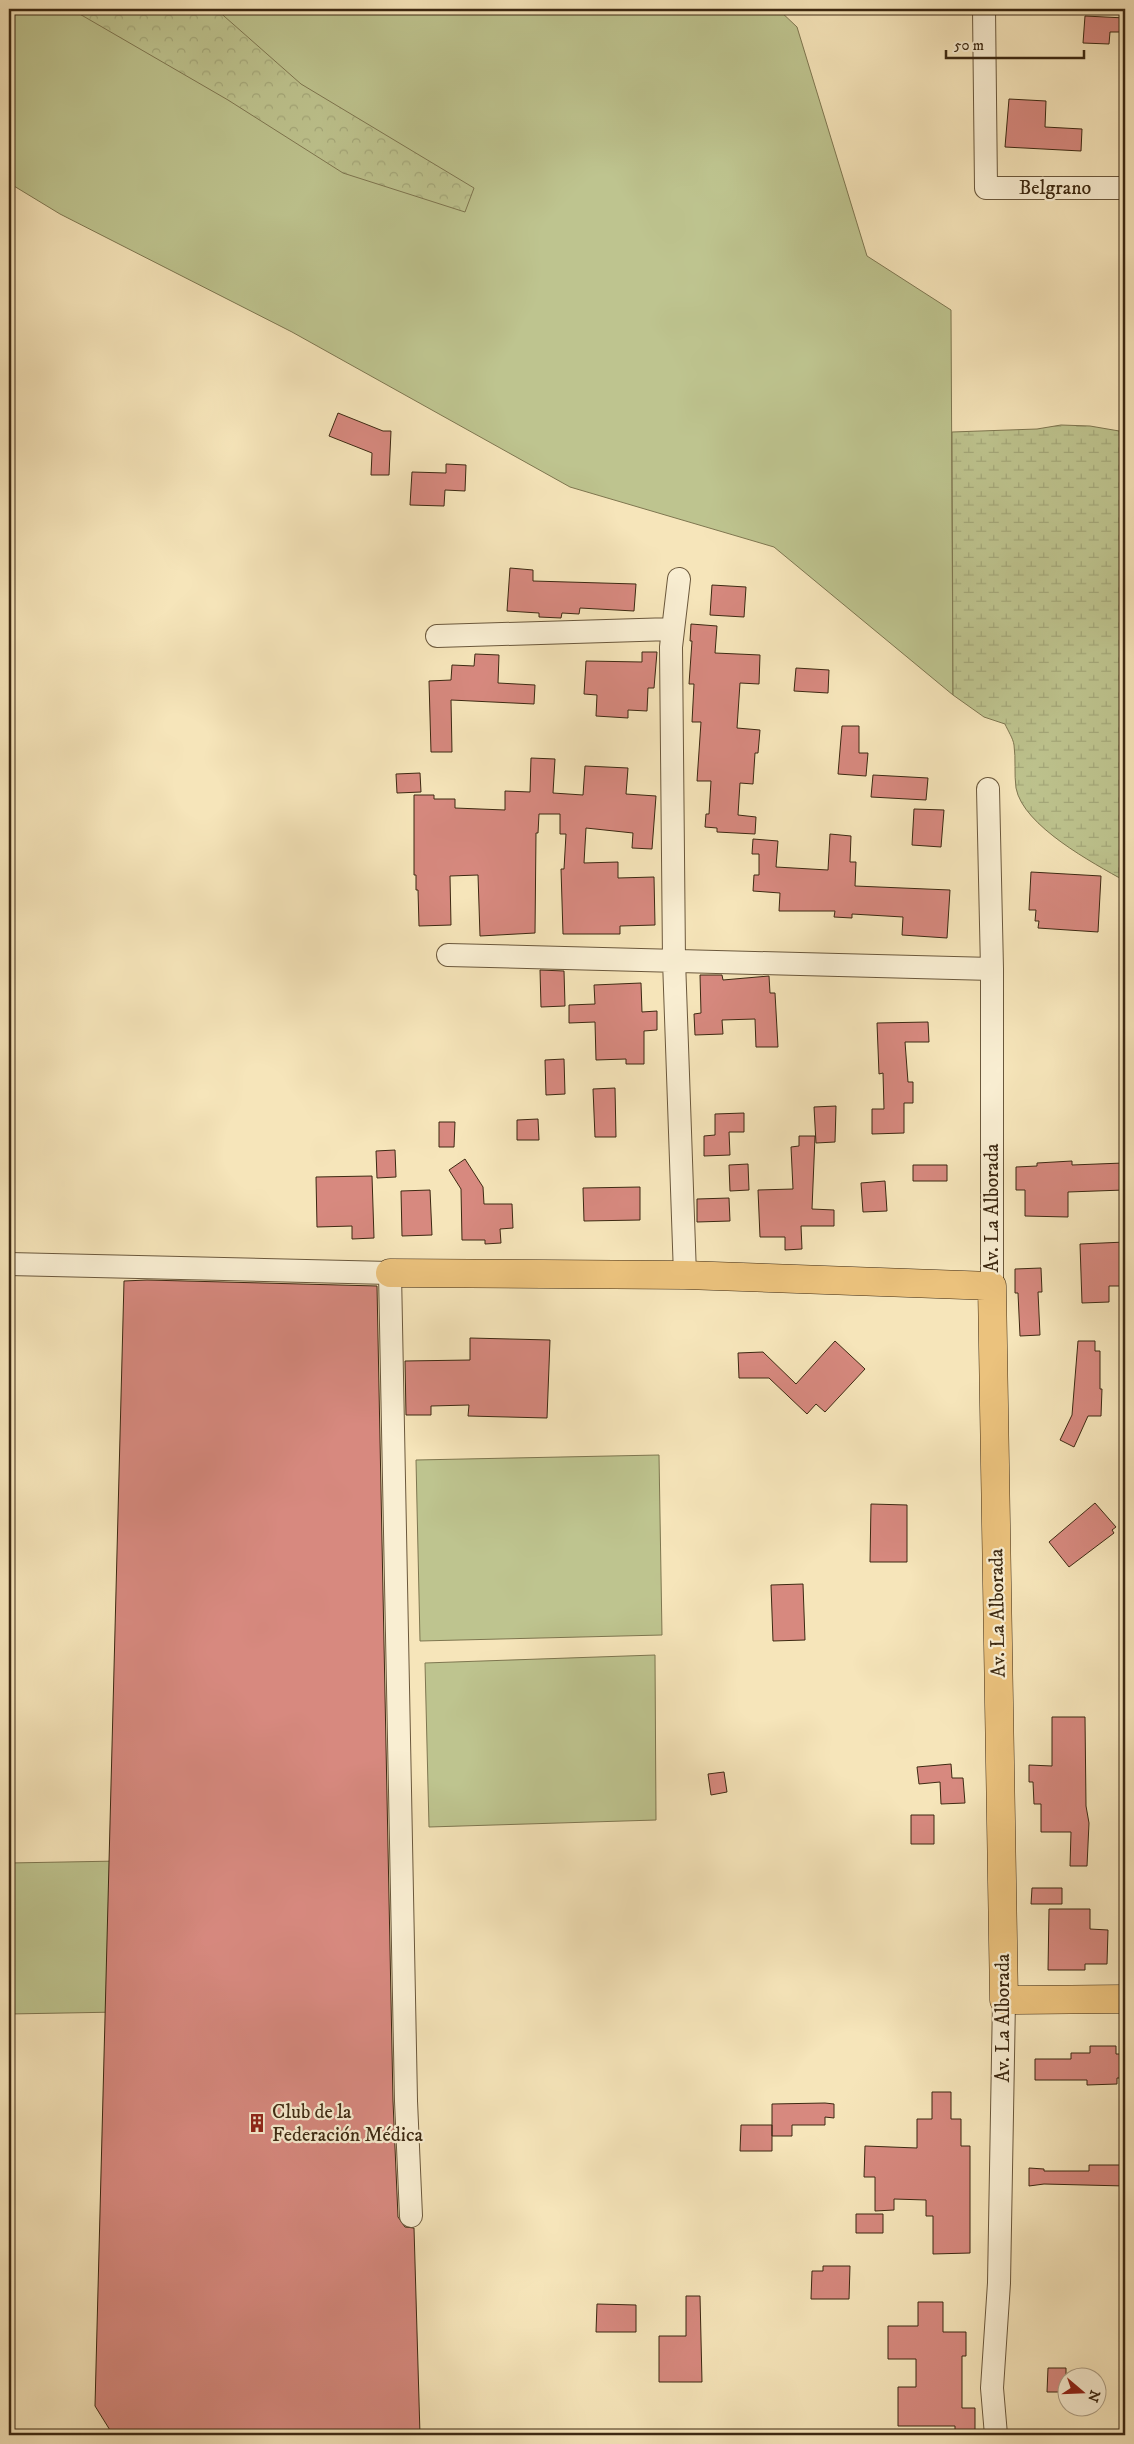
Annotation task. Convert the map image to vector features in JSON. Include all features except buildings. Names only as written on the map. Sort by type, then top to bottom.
[{"type":"main road","points":[[390,1273],[685,1275],[992,1286]]},
{"type":"main road","name":"Av. La Alborada","points":[[992,1286],[1004,2000]]},
{"type":"main road","points":[[1004,2000],[1125,1999]]},
{"type":"street","name":"Belgrano","points":[[984,9],[986,188],[1125,188]]},
{"type":"street","points":[[678,579],[672,629],[674,960],[685,1275]]},
{"type":"street","points":[[437,636],[672,629]]},
{"type":"street","name":"Av. La Alborada","points":[[988,790],[992,969],[992,1286]]},
{"type":"street","points":[[448,955],[992,969]]},
{"type":"street","points":[[9,1264],[390,1273],[406,2091],[411,2216]]},
{"type":"street","name":"Av. La Alborada","points":[[996,2435],[992,2388],[999,2283],[1004,2000]]},
{"type":"green space","points":[[9,9],[778,9],[797,27],[867,256],[951,310],[953,695],[774,547],[570,487],[292,332],[60,214],[9,183]]},
{"type":"green space","points":[[71,9],[216,9],[301,84],[474,188],[465,212],[343,173],[228,100]]},
{"type":"green space","points":[[1061,425],[1090,426],[1125,432],[1125,881],[1078,854],[1031,816],[1021,802],[1016,788],[1014,745],[1005,724],[984,717],[953,695],[952,432],[1037,429]]},
{"type":"green space","points":[[659,1455],[662,1635],[420,1641],[416,1460]]},
{"type":"green space","points":[[655,1655],[656,1820],[429,1827],[425,1663]]},
{"type":"green space","points":[[120,1861],[120,2012],[9,2014],[9,1863]]},
{"type":"place","name":"Club de la Federación Médica","points":[[257,2123]]}]
